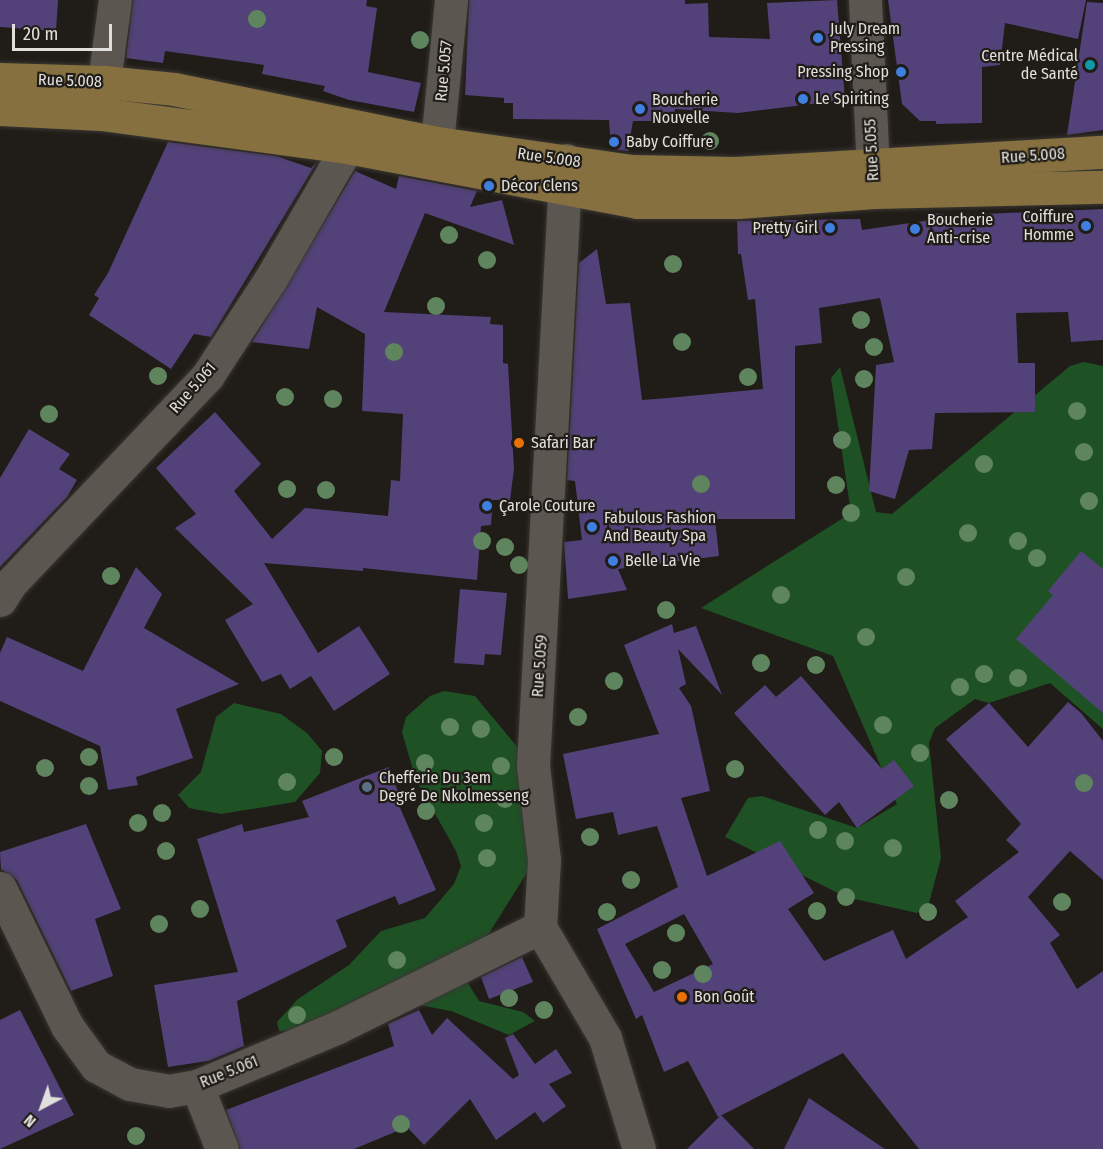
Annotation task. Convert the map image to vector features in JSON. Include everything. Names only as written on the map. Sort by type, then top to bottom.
[{"type":"main road","name":"Rue 5.008","points":[[0,79],[104,82],[174,89],[437,142],[565,174],[637,202],[738,202],[873,180],[1103,152]]},
{"type":"main road","name":"Rue 5.008","points":[[0,109],[166,121],[347,147],[565,174]]},
{"type":"main road","name":"Rue 5.008","points":[[873,180],[1103,187]]},
{"type":"street","points":[[104,82],[115,0]]},
{"type":"street","name":"Rue 5.057","points":[[437,142],[451,0]]},
{"type":"street","name":"Rue 5.055","points":[[865,0],[873,180]]},
{"type":"street","name":"Rue 5.061","points":[[0,600],[10,584],[208,375],[270,280],[347,147]]},
{"type":"street","name":"Rue 5.059","points":[[540,927],[544,860],[533,766],[565,174]]},
{"type":"street","name":"Rue 5.061","points":[[0,888],[67,1026],[96,1066],[130,1084],[168,1090],[197,1086],[338,1027],[540,927]]},
{"type":"street","points":[[540,927],[605,1038],[639,1149]]},
{"type":"street","points":[[197,1086],[222,1149]]},
{"type":"green space","points":[[1084,362],[1103,366],[1103,729],[1050,683],[989,703],[975,699],[935,728],[929,743],[941,858],[929,903],[917,913],[846,897],[725,837],[748,798],[762,796],[857,828],[897,804],[833,656],[701,608],[851,513],[831,378],[840,367],[876,512],[892,514],[1070,366]]},
{"type":"green space","points":[[444,691],[475,696],[533,766],[528,871],[463,975],[479,1001],[523,1012],[535,1021],[509,1035],[451,1011],[419,1005],[312,1033],[279,1031],[277,1022],[298,999],[349,965],[381,931],[425,918],[454,884],[461,866],[456,851],[416,780],[402,732],[406,717],[430,696]]},
{"type":"green space","points":[[234,703],[281,714],[307,733],[322,751],[320,773],[295,802],[221,814],[189,808],[178,795],[201,772],[216,717]]},
{"type":"building","points":[[0,0],[58,0],[56,31],[0,27]]},
{"type":"building","points":[[133,0],[367,0],[366,6],[377,8],[368,72],[421,83],[414,112],[349,100],[323,91],[325,86],[262,74],[264,65],[165,51],[163,63],[126,58]]},
{"type":"building","points":[[469,0],[685,0],[685,4],[708,3],[709,37],[770,39],[767,3],[837,0],[845,100],[738,113],[675,109],[674,121],[633,121],[628,151],[611,149],[609,120],[513,119],[513,103],[504,103],[504,98],[465,95]]},
{"type":"building","points":[[888,0],[1086,0],[1078,39],[1005,23],[1000,65],[982,67],[982,123],[936,124],[936,121],[920,121],[902,104]]},
{"type":"building","points":[[1087,2],[1103,3],[1103,130],[1067,135]]},
{"type":"building","points":[[168,142],[276,156],[311,168],[317,162],[211,337],[194,334],[171,369],[89,315],[99,298],[94,295],[108,273]]},
{"type":"building","points":[[355,171],[396,189],[399,176],[477,191],[470,207],[502,200],[514,245],[425,213],[384,312],[491,317],[490,324],[503,325],[503,363],[508,364],[514,469],[510,500],[493,500],[491,525],[481,526],[477,580],[363,568],[363,571],[264,563],[318,653],[359,626],[390,674],[334,711],[311,676],[290,689],[281,674],[262,682],[225,620],[253,604],[175,528],[196,514],[156,468],[215,412],[261,464],[234,491],[272,539],[305,508],[388,516],[391,480],[400,481],[403,414],[362,411],[365,334],[317,307],[309,349],[252,342]]},
{"type":"building","points":[[1103,209],[1103,340],[1071,342],[1068,312],[1016,313],[1018,363],[1035,363],[1035,412],[935,413],[932,449],[909,450],[895,499],[869,491],[876,365],[894,362],[880,298],[819,308],[822,343],[795,346],[795,519],[715,519],[719,556],[618,569],[627,590],[568,599],[564,542],[582,540],[575,481],[567,480],[579,263],[597,249],[606,304],[630,303],[642,400],[668,398],[763,389],[755,299],[748,300],[741,254],[738,254],[737,221],[860,219],[862,230],[931,220],[931,213],[960,215]]},
{"type":"building","points":[[29,429],[70,454],[59,469],[77,480],[67,497],[0,567],[0,478]]},
{"type":"building","points":[[1081,551],[1103,569],[1103,713],[1016,639],[1053,595],[1048,591]]},
{"type":"building","points":[[136,567],[162,594],[144,628],[239,684],[176,709],[193,758],[136,777],[138,785],[108,790],[100,746],[0,701],[0,653],[7,637],[83,671]]},
{"type":"building","points":[[460,589],[507,593],[501,655],[485,654],[484,665],[454,663]]},
{"type":"building","points":[[672,624],[674,633],[696,626],[722,695],[678,649],[686,684],[679,688],[691,706],[710,791],[681,798],[707,876],[780,841],[814,893],[788,909],[824,961],[893,930],[906,959],[968,917],[955,901],[1019,852],[1006,840],[1021,824],[946,739],[989,703],[1028,747],[1068,702],[1081,713],[1103,741],[1103,880],[1070,851],[1028,897],[1060,935],[1050,943],[1077,989],[1103,971],[1103,1149],[919,1149],[843,1053],[718,1117],[688,1061],[664,1072],[642,1015],[636,1019],[597,929],[678,887],[657,826],[618,835],[613,812],[576,819],[563,754],[659,734],[624,645]],"holes":[[[684,914],[713,964],[654,992],[625,944]]]},
{"type":"building","points":[[801,676],[882,769],[894,760],[914,786],[857,828],[839,802],[825,815],[734,713],[765,685],[776,697]]},
{"type":"building","points":[[389,767],[398,792],[394,794],[436,890],[399,905],[395,896],[336,920],[347,947],[237,1001],[244,1046],[208,1061],[168,1067],[154,985],[238,972],[197,839],[242,824],[244,832],[309,817],[302,801]]},
{"type":"building","points":[[86,824],[121,909],[95,919],[113,976],[71,991],[17,880],[1,869],[0,852]]},
{"type":"building","points":[[522,957],[533,982],[489,999],[481,977]]},
{"type":"building","points":[[20,1010],[74,1115],[0,1149],[0,1020]]},
{"type":"building","points":[[419,1010],[432,1035],[447,1018],[513,1079],[519,1075],[505,1038],[513,1034],[535,1064],[556,1049],[572,1073],[549,1084],[566,1106],[543,1123],[535,1112],[496,1140],[470,1099],[424,1145],[407,1127],[354,1149],[240,1149],[226,1110],[394,1046],[388,1024]]},
{"type":"building","points":[[809,1098],[885,1149],[784,1149]]},
{"type":"building","points":[[721,1115],[754,1149],[687,1149]]},
{"type":"place","name":"July Dream Pressing","points":[[818,38]]},
{"type":"place","name":"Centre Médical de Santé","points":[[1090,65]]},
{"type":"place","name":"Pressing Shop","points":[[901,72]]},
{"type":"place","name":"Le Spiriting","points":[[803,99]]},
{"type":"place","name":"Boucherie Nouvelle","points":[[640,109]]},
{"type":"place","name":"Baby Coiffure","points":[[614,142]]},
{"type":"place","name":"Décor Clens","points":[[489,186]]},
{"type":"place","name":"Coiffure Homme","points":[[1086,226]]},
{"type":"place","name":"Pretty Girl","points":[[830,228]]},
{"type":"place","name":"Boucherie Anti-crise","points":[[915,229]]},
{"type":"place","name":"Safari Bar","points":[[519,443]]},
{"type":"place","name":"Çarole Couture","points":[[487,506]]},
{"type":"place","name":"Fabulous Fashion And Beauty Spa","points":[[592,527]]},
{"type":"place","name":"Belle La Vie","points":[[613,561]]},
{"type":"place","name":"Chefferie Du 3em Degré De Nkolmesseng","points":[[367,787]]},
{"type":"place","name":"Bon Goût","points":[[682,997]]}]
